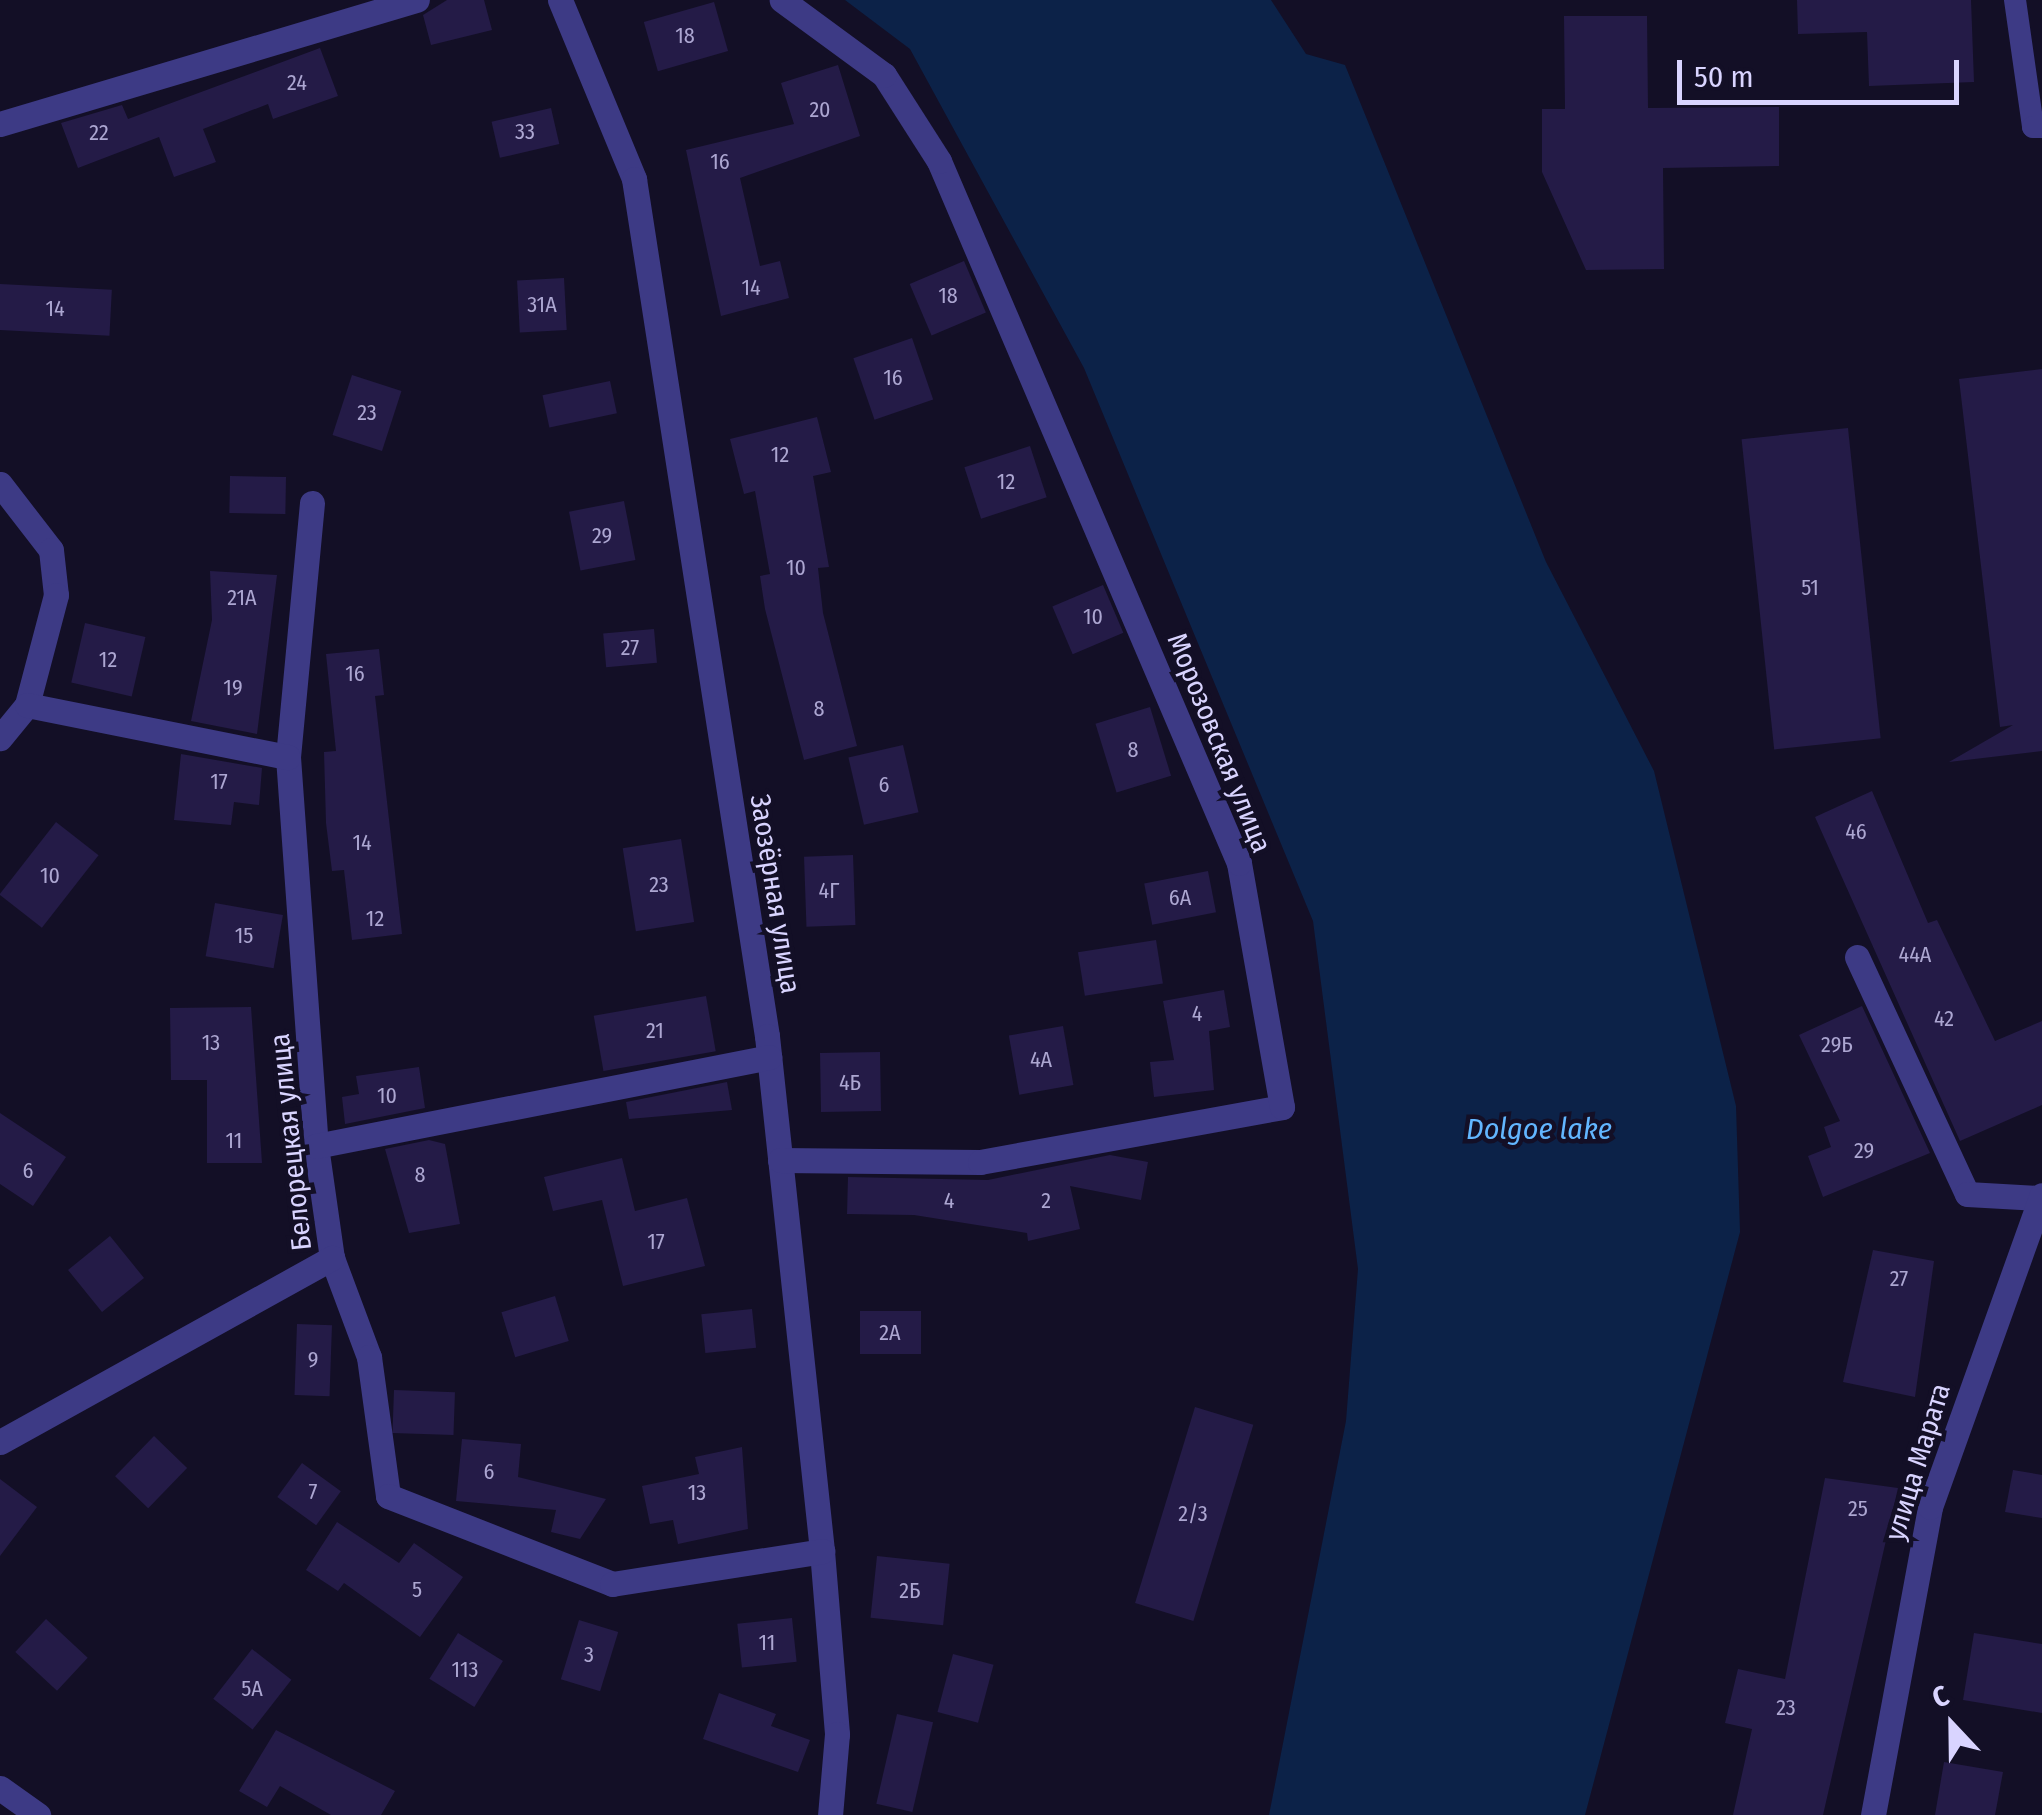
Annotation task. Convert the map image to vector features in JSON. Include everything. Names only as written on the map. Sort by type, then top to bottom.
[{"type":"street","points":[[0,124],[418,0]]},
{"type":"street","name":"Заозёрная улица","points":[[560,0],[634,179],[769,1057],[822,1551],[836,1734],[830,1815]]},
{"type":"street","name":"Морозовская улица","points":[[780,1160],[980,1162],[1282,1107],[1239,863],[939,161],[884,75],[782,0]]},
{"type":"street","points":[[0,484],[50,550],[56,595],[27,705],[0,738]]},
{"type":"street","name":"Белорецкая улица","points":[[312,502],[288,757],[316,1146],[332,1258],[368,1357],[388,1496],[612,1584],[822,1551]]},
{"type":"street","points":[[27,705],[288,757]]},
{"type":"street","points":[[1857,957],[1967,1194],[2040,1197]]},
{"type":"street","points":[[316,1146],[769,1057]]},
{"type":"street","name":"улица Марата","points":[[1873,1815],[1930,1508],[2040,1197]]},
{"type":"street","points":[[0,1442],[332,1258]]},
{"type":"street","points":[[0,1788],[38,1815]]},
{"type":"lane","points":[[2015,0],[2033,126],[2042,127]]},
{"type":"water","name":"Dolgoe lake","points":[[845,0],[1271,0],[1306,54],[1345,65],[1546,562],[1654,771],[1736,1106],[1740,1232],[1585,1815],[1269,1815],[1346,1421],[1358,1269],[1313,921],[1084,368],[910,49]]},
{"type":"building","points":[[447,0],[484,0],[492,30],[431,45],[423,15]]},
{"type":"building","points":[[1797,0],[1971,0],[1974,82],[1869,86],[1867,32],[1798,34]]},
{"type":"building","points":[[714,2],[728,51],[658,71],[644,22]]},
{"type":"building","points":[[1564,16],[1647,16],[1648,108],[1779,107],[1779,166],[1663,168],[1664,269],[1586,270],[1542,172],[1542,109],[1565,109]]},
{"type":"building","points":[[320,48],[338,96],[273,119],[268,104],[203,129],[216,162],[174,177],[159,137],[78,168],[61,123],[122,105],[128,119]]},
{"type":"building","points":[[838,65],[860,136],[740,178],[760,266],[780,261],[789,298],[721,316],[686,150],[794,124],[781,83]]},
{"type":"building","points":[[551,108],[559,144],[500,158],[492,122]]},
{"type":"building","points":[[964,261],[986,313],[932,336],[910,284]]},
{"type":"building","points":[[564,278],[567,330],[520,332],[517,280]]},
{"type":"building","points":[[0,284],[112,290],[109,336],[0,330]]},
{"type":"building","points":[[912,338],[933,399],[875,420],[853,358]]},
{"type":"building","points":[[2042,369],[2042,751],[1949,762],[2013,725],[2000,727],[1959,379]]},
{"type":"building","points":[[352,375],[401,391],[382,451],[333,435]]},
{"type":"building","points":[[610,381],[617,413],[549,428],[543,395]]},
{"type":"building","points":[[817,417],[831,472],[813,476],[829,567],[818,568],[823,613],[857,746],[804,760],[765,609],[760,576],[770,574],[755,491],[744,494],[730,439]]},
{"type":"building","points":[[1848,428],[1881,738],[1774,749],[1742,439]]},
{"type":"building","points":[[1030,446],[1047,497],[981,519],[964,467]]},
{"type":"building","points":[[230,476],[286,477],[285,514],[229,513]]},
{"type":"building","points":[[624,501],[635,560],[580,571],[569,512]]},
{"type":"building","points":[[210,571],[277,575],[257,734],[191,721],[212,620]]},
{"type":"building","points":[[1103,585],[1123,633],[1073,654],[1052,606]]},
{"type":"building","points":[[85,623],[145,637],[132,696],[71,682]]},
{"type":"building","points":[[654,629],[657,663],[606,667],[603,633]]},
{"type":"building","points":[[379,649],[384,695],[375,696],[402,934],[352,940],[344,870],[332,871],[326,823],[324,752],[336,751],[326,654]]},
{"type":"building","points":[[1150,707],[1171,776],[1117,793],[1095,724]]},
{"type":"building","points":[[903,745],[919,812],[864,825],[848,758]]},
{"type":"building","points":[[181,754],[262,768],[259,805],[234,802],[231,825],[174,820]]},
{"type":"building","points":[[1872,791],[1928,923],[1937,920],[1995,1041],[2042,1021],[2042,1105],[1960,1141],[1815,817]]},
{"type":"building","points":[[56,822],[99,855],[42,928],[0,894]]},
{"type":"building","points":[[681,839],[694,922],[636,931],[623,848]]},
{"type":"building","points":[[853,855],[855,925],[806,927],[804,857]]},
{"type":"building","points":[[1208,871],[1216,912],[1152,925],[1144,883]]},
{"type":"building","points":[[215,903],[283,915],[274,968],[206,956]]},
{"type":"building","points":[[1156,940],[1163,983],[1085,996],[1078,952]]},
{"type":"building","points":[[1224,990],[1230,1027],[1209,1031],[1214,1090],[1154,1097],[1150,1062],[1174,1060],[1163,1001]]},
{"type":"building","points":[[706,996],[716,1051],[603,1071],[594,1016]]},
{"type":"building","points":[[1862,1006],[1930,1153],[1823,1197],[1808,1156],[1831,1147],[1824,1127],[1840,1121],[1799,1035]]},
{"type":"building","points":[[251,1007],[262,1163],[207,1163],[207,1080],[171,1080],[170,1008]]},
{"type":"building","points":[[1063,1026],[1073,1085],[1019,1095],[1009,1036]]},
{"type":"building","points":[[880,1052],[881,1111],[821,1112],[820,1053]]},
{"type":"building","points":[[419,1067],[425,1108],[345,1124],[342,1097],[359,1094],[356,1076]]},
{"type":"building","points":[[727,1082],[732,1110],[629,1119],[626,1102]]},
{"type":"building","points":[[0,1113],[66,1157],[33,1206],[0,1184]]},
{"type":"building","points":[[429,1140],[445,1144],[460,1224],[409,1233],[385,1149]]},
{"type":"building","points":[[1110,1155],[1148,1162],[1141,1200],[1070,1186],[1080,1229],[1028,1241],[1027,1233],[914,1215],[847,1214],[848,1177],[988,1180]]},
{"type":"building","points":[[622,1158],[635,1211],[687,1198],[705,1266],[623,1286],[602,1200],[553,1211],[544,1177]]},
{"type":"building","points":[[110,1236],[144,1278],[102,1312],[68,1270]]},
{"type":"building","points":[[1873,1250],[1934,1261],[1915,1397],[1843,1382]]},
{"type":"building","points":[[555,1296],[569,1341],[515,1357],[501,1312]]},
{"type":"building","points":[[752,1309],[756,1348],[705,1353],[701,1314]]},
{"type":"building","points":[[860,1311],[921,1311],[921,1354],[860,1354]]},
{"type":"building","points":[[297,1324],[332,1325],[330,1396],[295,1395]]},
{"type":"building","points":[[394,1390],[455,1392],[453,1435],[392,1433]]},
{"type":"building","points":[[1195,1407],[1253,1425],[1193,1621],[1135,1603]]},
{"type":"building","points":[[154,1436],[187,1468],[148,1508],[115,1476]]},
{"type":"building","points":[[462,1439],[521,1444],[518,1477],[606,1499],[580,1539],[551,1532],[556,1510],[456,1501]]},
{"type":"building","points":[[742,1447],[748,1529],[678,1544],[673,1520],[650,1524],[642,1486],[699,1474],[695,1457]]},
{"type":"building","points":[[302,1463],[341,1491],[316,1525],[277,1497]]},
{"type":"building","points":[[2013,1470],[2042,1475],[2042,1518],[2005,1512]]},
{"type":"building","points":[[1825,1478],[1898,1488],[1823,1815],[1733,1815],[1752,1729],[1725,1723],[1738,1669],[1785,1679]]},
{"type":"building","points":[[0,1479],[37,1507],[0,1556]]},
{"type":"building","points":[[337,1522],[399,1563],[414,1543],[463,1577],[420,1637],[344,1583],[338,1591],[306,1570]]},
{"type":"building","points":[[877,1556],[950,1564],[943,1625],[871,1618]]},
{"type":"building","points":[[792,1618],[797,1662],[742,1668],[737,1624]]},
{"type":"building","points":[[46,1619],[88,1658],[57,1691],[15,1652]]},
{"type":"building","points":[[579,1620],[618,1632],[600,1691],[561,1679]]},
{"type":"building","points":[[458,1633],[503,1661],[474,1707],[429,1679]]},
{"type":"building","points":[[1974,1633],[2042,1644],[2042,1713],[1963,1700]]},
{"type":"building","points":[[252,1649],[291,1680],[253,1729],[213,1699]]},
{"type":"building","points":[[953,1654],[994,1665],[978,1723],[937,1712]]},
{"type":"building","points":[[719,1693],[776,1714],[771,1726],[810,1740],[798,1772],[703,1739]]},
{"type":"building","points":[[897,1714],[933,1722],[912,1812],[876,1804]]},
{"type":"building","points":[[276,1730],[395,1791],[381,1815],[331,1815],[280,1786],[267,1807],[239,1791]]},
{"type":"building","points":[[1944,1762],[2003,1772],[1995,1815],[1935,1815]]}]
